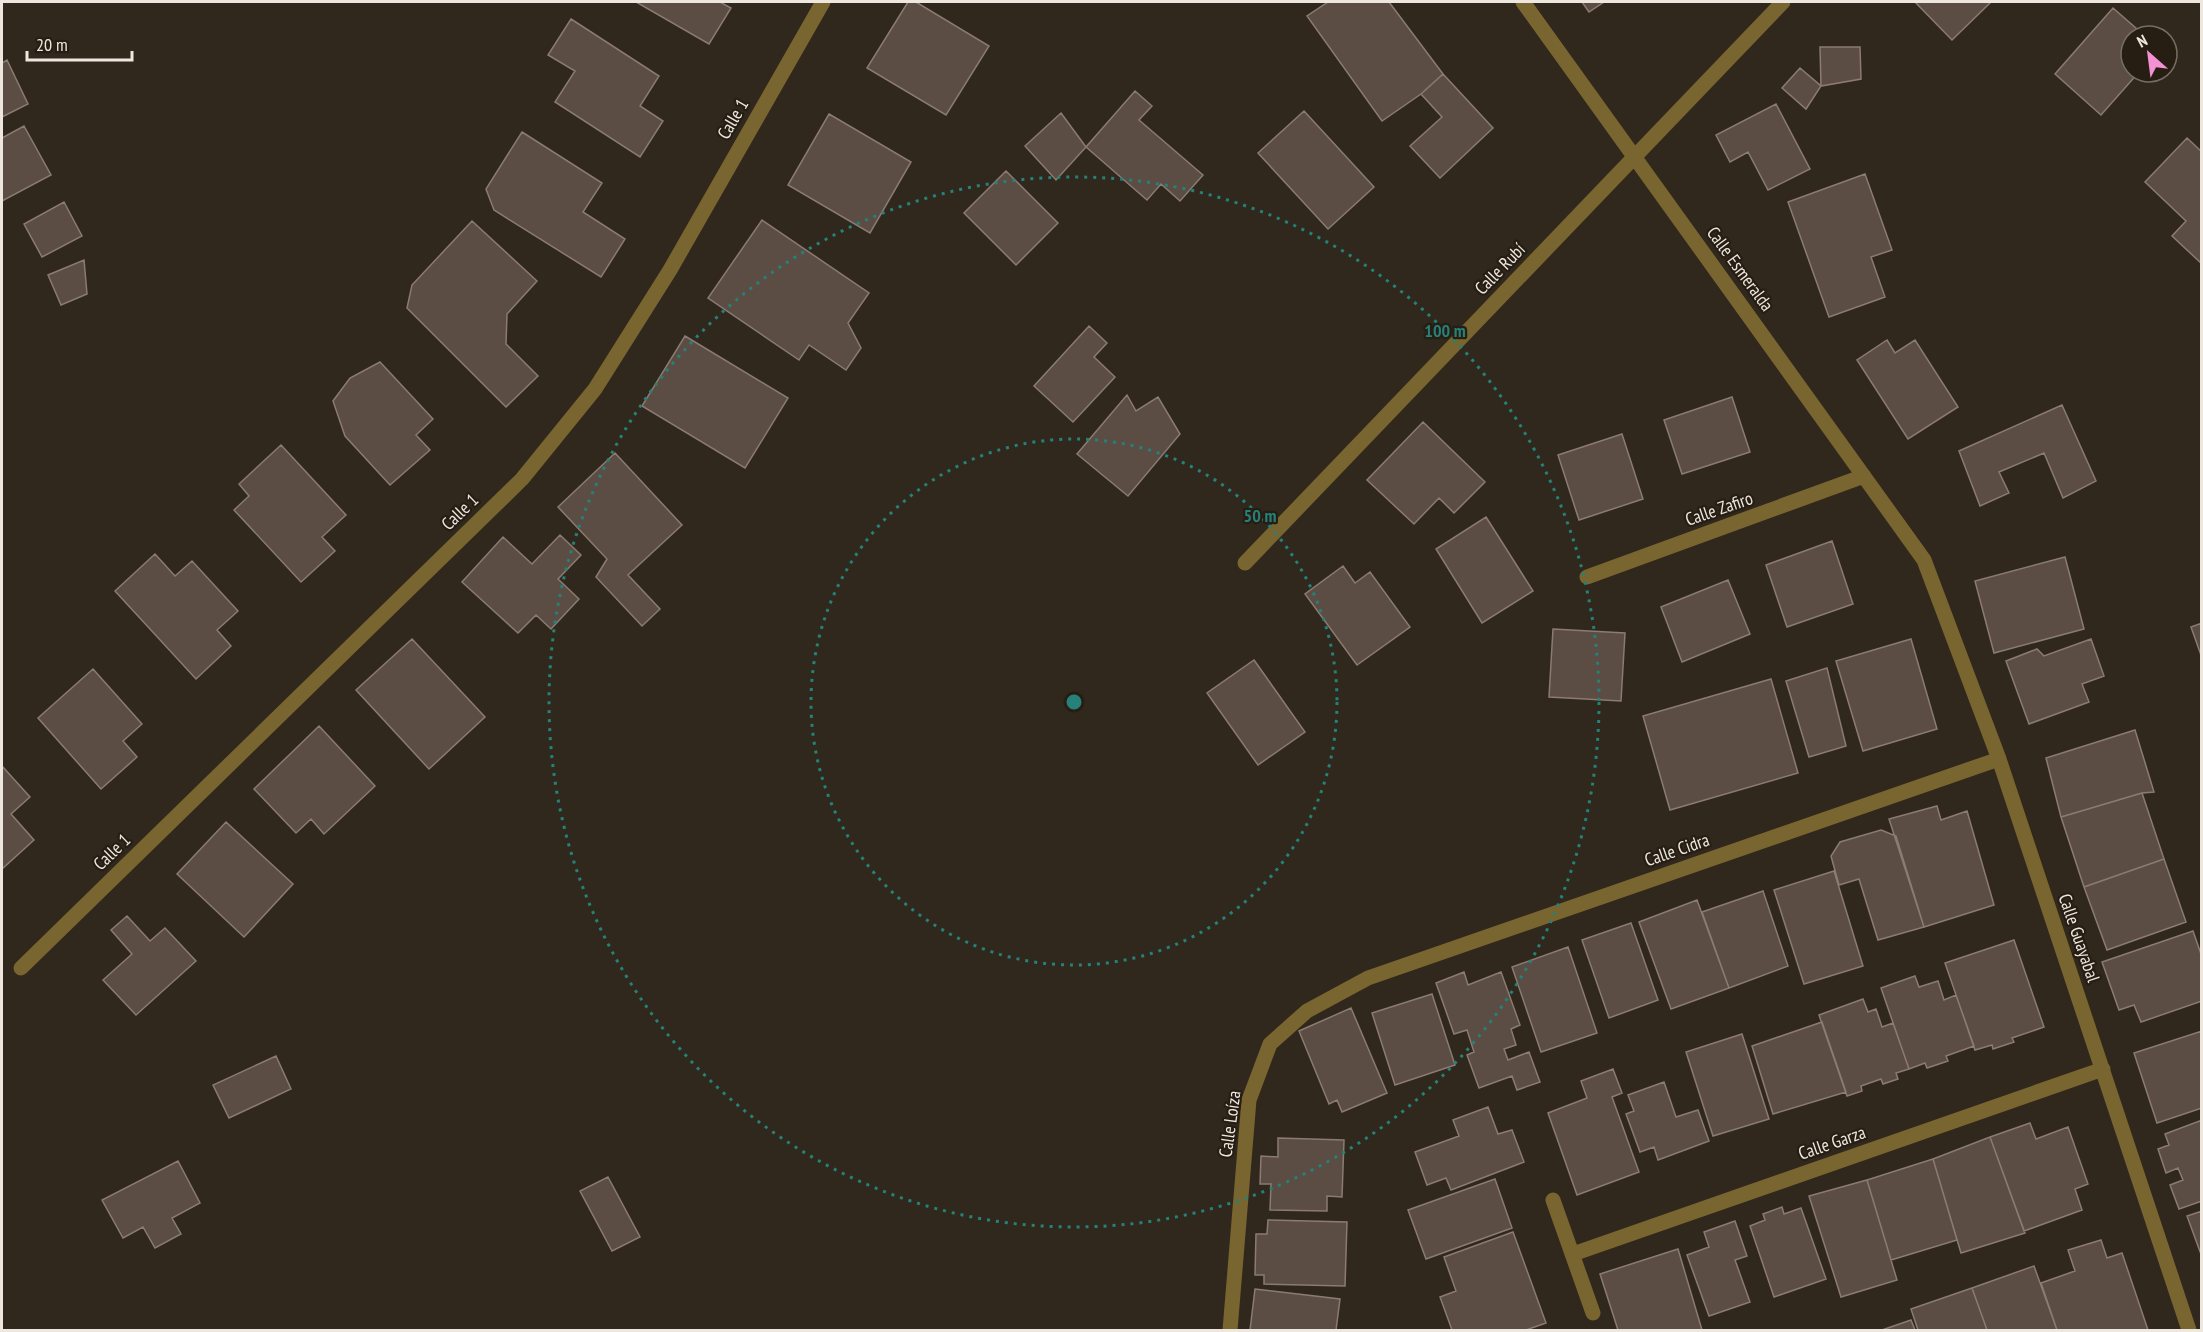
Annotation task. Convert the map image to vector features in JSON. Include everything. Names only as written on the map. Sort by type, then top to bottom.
[{"type":"street","name":"Calle 1","points":[[21,968],[522,479],[595,388],[670,270],[823,2]]},
{"type":"street","name":"Calle Esmeralda","points":[[1523,2],[1924,560]]},
{"type":"street","name":"Calle Rubí","points":[[1245,563],[1783,2]]},
{"type":"street","name":"Calle Zafiro","points":[[1587,577],[1864,476]]},
{"type":"street","name":"Calle Guayabal","points":[[1924,560],[1999,759],[2189,1330]]},
{"type":"street","name":"Calle Cidra","points":[[1368,978],[1999,759]]},
{"type":"street","name":"Calle Loíza","points":[[1230,1330],[1249,1100],[1270,1044],[1307,1011],[1368,978]]},
{"type":"street","name":"Calle Garza","points":[[1573,1254],[2103,1069]]},
{"type":"street","points":[[1553,1200],[1593,1313]]},
{"type":"building","points":[[636,2],[720,2],[731,8],[709,44]]},
{"type":"building","points":[[908,2],[916,2],[989,46],[946,115],[867,68]]},
{"type":"building","points":[[1328,2],[1389,2],[1443,74],[1421,94],[1382,121],[1307,16]]},
{"type":"building","points":[[1582,2],[1604,2],[1589,12]]},
{"type":"building","points":[[1915,2],[1991,2],[1952,40]]},
{"type":"building","points":[[2113,8],[2131,24],[2119,24],[2119,84],[2128,84],[2101,115],[2055,74]]},
{"type":"building","points":[[571,19],[659,76],[640,106],[663,121],[640,157],[555,102],[575,71],[548,55]]},
{"type":"building","points":[[1820,47],[1860,47],[1861,79],[1821,86]]},
{"type":"building","points":[[7,60],[28,104],[2,117],[2,63]]},
{"type":"building","points":[[1800,68],[1821,86],[1806,109],[1782,88]]},
{"type":"building","points":[[1443,74],[1493,128],[1440,178],[1410,146],[1442,117],[1421,94]]},
{"type":"building","points":[[1135,91],[1152,106],[1139,120],[1203,175],[1180,201],[1161,184],[1147,200],[1086,147]]},
{"type":"building","points":[[1776,104],[1810,169],[1768,190],[1748,152],[1730,162],[1716,135]]},
{"type":"building","points":[[1304,111],[1374,187],[1328,229],[1258,153]]},
{"type":"building","points":[[1061,113],[1086,147],[1056,180],[1025,146]]},
{"type":"building","points":[[829,114],[911,162],[870,233],[788,185]]},
{"type":"building","points":[[24,126],[51,175],[2,201],[2,138]]},
{"type":"building","points":[[522,132],[602,183],[583,212],[625,239],[601,277],[494,210],[486,189]]},
{"type":"building","points":[[2187,138],[2202,152],[2202,264],[2172,236],[2186,221],[2145,182]]},
{"type":"building","points":[[1006,171],[1058,223],[1016,265],[964,213]]},
{"type":"building","points":[[1865,174],[1892,250],[1871,257],[1885,297],[1829,317],[1788,202]]},
{"type":"building","points":[[64,202],[82,236],[42,257],[24,224]]},
{"type":"building","points":[[762,220],[869,293],[848,323],[861,348],[846,370],[809,345],[799,360],[708,298]]},
{"type":"building","points":[[472,221],[537,281],[507,314],[506,344],[538,376],[506,407],[407,308],[412,285]]},
{"type":"building","points":[[84,260],[87,294],[61,305],[48,275]]},
{"type":"building","points":[[1089,326],[1107,343],[1094,357],[1115,377],[1073,422],[1034,386]]},
{"type":"building","points":[[685,336],[788,398],[745,468],[642,406]]},
{"type":"building","points":[[1887,340],[1895,353],[1915,340],[1958,407],[1908,439],[1857,360]]},
{"type":"building","points":[[380,362],[433,419],[416,435],[430,450],[390,485],[345,436],[333,401],[350,378]]},
{"type":"building","points":[[1127,395],[1136,411],[1158,397],[1180,434],[1128,496],[1077,454]]},
{"type":"building","points":[[1732,397],[1750,452],[1682,474],[1664,420]]},
{"type":"building","points":[[2062,405],[2096,481],[2063,498],[2044,453],[1999,472],[2009,493],[1980,506],[1959,451]]},
{"type":"building","points":[[1423,422],[1485,482],[1454,513],[1439,498],[1414,524],[1367,480]]},
{"type":"building","points":[[1622,434],[1643,499],[1579,520],[1558,455]]},
{"type":"building","points":[[281,445],[346,515],[322,537],[335,551],[301,582],[234,510],[249,496],[239,484]]},
{"type":"building","points":[[615,453],[682,525],[628,575],[660,609],[642,626],[596,577],[607,559],[558,507]]},
{"type":"building","points":[[1486,517],[1533,591],[1482,623],[1436,549]]},
{"type":"building","points":[[560,535],[581,555],[558,579],[579,599],[551,629],[536,615],[518,633],[462,582],[503,537],[532,564]]},
{"type":"building","points":[[1832,541],[1853,604],[1787,627],[1766,565]]},
{"type":"building","points":[[155,554],[175,576],[192,561],[238,611],[217,630],[231,646],[196,679],[115,591]]},
{"type":"building","points":[[2065,557],[2084,629],[1994,653],[1975,581]]},
{"type":"building","points":[[1343,566],[1355,583],[1370,572],[1410,627],[1357,665],[1305,594]]},
{"type":"building","points":[[1728,580],[1750,634],[1682,662],[1661,607]]},
{"type":"building","points":[[2202,623],[2202,658],[2191,627]]},
{"type":"building","points":[[1553,629],[1625,633],[1621,701],[1549,697]]},
{"type":"building","points":[[412,639],[485,717],[429,769],[356,690]]},
{"type":"building","points":[[1911,639],[1937,729],[1863,751],[1836,661]]},
{"type":"building","points":[[2091,639],[2104,676],[2082,684],[2089,702],[2029,724],[2006,661],[2037,649],[2044,656]]},
{"type":"building","points":[[1254,660],[1305,732],[1258,765],[1207,693]]},
{"type":"building","points":[[1827,668],[1846,746],[1809,757],[1786,681]]},
{"type":"building","points":[[93,669],[142,724],[123,741],[137,757],[101,789],[38,718]]},
{"type":"building","points":[[1771,679],[1798,773],[1670,810],[1643,716]]},
{"type":"building","points":[[319,726],[375,786],[324,834],[311,819],[296,833],[254,789]]},
{"type":"building","points":[[2135,730],[2154,792],[2142,793],[2061,817],[2046,758]]},
{"type":"building","points":[[2,766],[30,797],[11,814],[34,840],[2,869]]},
{"type":"building","points":[[2142,793],[2164,859],[2084,887],[2061,817]]},
{"type":"building","points":[[1937,806],[1941,820],[1967,811],[1994,905],[1924,927],[1889,819]]},
{"type":"building","points":[[226,822],[293,884],[244,937],[177,874]]},
{"type":"building","points":[[1881,830],[1896,836],[1924,927],[1878,940],[1859,879],[1839,885],[1831,856],[1840,842]]},
{"type":"building","points":[[2164,859],[2186,922],[2107,950],[2084,887]]},
{"type":"building","points":[[1834,871],[1863,966],[1804,984],[1774,890]]},
{"type":"building","points":[[1763,891],[1788,966],[1729,988],[1702,912]]},
{"type":"building","points":[[1697,900],[1729,988],[1671,1009],[1639,922]]},
{"type":"building","points":[[127,916],[150,941],[165,928],[196,961],[136,1015],[103,980],[132,954],[111,930]]},
{"type":"building","points":[[1631,923],[1658,1000],[1609,1018],[1582,940]]},
{"type":"building","points":[[2193,931],[2202,957],[2202,1001],[2141,1022],[2134,1005],[2119,1010],[2102,962]]},
{"type":"building","points":[[2014,940],[2044,1027],[2012,1038],[2014,1042],[1993,1049],[1992,1045],[1975,1050],[1945,963]]},
{"type":"building","points":[[1568,947],[1597,1033],[1541,1052],[1512,967]]},
{"type":"building","points":[[1464,972],[1468,985],[1501,972],[1520,1025],[1511,1029],[1516,1045],[1504,1049],[1508,1060],[1529,1052],[1540,1082],[1517,1090],[1512,1076],[1479,1088],[1467,1055],[1474,1052],[1467,1030],[1454,1034],[1436,983]]},
{"type":"building","points":[[1915,976],[1919,987],[1938,981],[1944,1000],[1956,995],[1974,1046],[1946,1056],[1948,1061],[1927,1068],[1925,1063],[1909,1069],[1881,988]]},
{"type":"building","points":[[1432,994],[1455,1065],[1395,1085],[1372,1013]]},
{"type":"building","points":[[1863,999],[1868,1012],[1876,1009],[1882,1027],[1893,1023],[1909,1069],[1896,1073],[1898,1079],[1883,1084],[1881,1079],[1861,1086],[1862,1091],[1847,1096],[1819,1015]]},
{"type":"building","points":[[1351,1008],[1387,1093],[1342,1112],[1337,1100],[1329,1104],[1299,1031]]},
{"type":"building","points":[[1822,1022],[1846,1092],[1773,1114],[1752,1046]]},
{"type":"building","points":[[2202,1031],[2202,1108],[2157,1123],[2134,1053]]},
{"type":"building","points":[[1742,1034],[1769,1119],[1713,1136],[1686,1052]]},
{"type":"building","points":[[276,1056],[291,1089],[229,1118],[213,1085]]},
{"type":"building","points":[[1613,1069],[1622,1093],[1612,1097],[1639,1172],[1577,1195],[1548,1113],[1587,1098],[1581,1081]]},
{"type":"building","points":[[1664,1082],[1676,1117],[1698,1110],[1709,1141],[1658,1160],[1654,1147],[1640,1152],[1626,1114],[1634,1111],[1628,1095]]},
{"type":"building","points":[[1488,1107],[1498,1134],[1512,1130],[1524,1162],[1451,1190],[1446,1178],[1427,1185],[1415,1152],[1459,1136],[1453,1120]]},
{"type":"building","points":[[2202,1120],[2202,1201],[2179,1209],[2170,1185],[2183,1180],[2178,1168],[2166,1173],[2158,1149],[2169,1145],[2165,1134]]},
{"type":"building","points":[[2030,1123],[2036,1139],[2068,1127],[2088,1184],[2075,1189],[2082,1210],[2024,1231],[1990,1137]]},
{"type":"building","points":[[1990,1137],[2025,1233],[1961,1253],[1933,1159]]},
{"type":"building","points":[[1278,1138],[1344,1140],[1342,1197],[1327,1196],[1327,1211],[1270,1210],[1271,1184],[1260,1184],[1261,1156],[1278,1157]]},
{"type":"building","points":[[1933,1159],[1957,1240],[1891,1260],[1867,1180]]},
{"type":"building","points":[[178,1161],[200,1203],[172,1218],[181,1234],[155,1248],[143,1227],[123,1238],[102,1200]]},
{"type":"building","points":[[608,1177],[640,1237],[612,1251],[580,1191]]},
{"type":"building","points":[[1495,1179],[1512,1228],[1426,1259],[1408,1210]]},
{"type":"building","points":[[1867,1180],[1897,1280],[1841,1297],[1809,1196]]},
{"type":"building","points":[[1782,1207],[1784,1214],[1801,1208],[1826,1279],[1774,1297],[1750,1226],[1765,1220],[1763,1214]]},
{"type":"building","points":[[2202,1211],[2202,1257],[2187,1216]]},
{"type":"building","points":[[1268,1220],[1347,1222],[1345,1286],[1264,1284],[1264,1275],[1255,1275],[1256,1234],[1267,1234]]},
{"type":"building","points":[[1735,1221],[1747,1256],[1735,1260],[1750,1302],[1709,1316],[1687,1255],[1709,1247],[1704,1232]]},
{"type":"building","points":[[1513,1232],[1546,1323],[1526,1330],[1452,1330],[1440,1297],[1456,1291],[1444,1257]]},
{"type":"building","points":[[2101,1240],[2107,1258],[2122,1253],[2148,1330],[2057,1330],[2041,1283],[2075,1271],[2068,1250]]},
{"type":"building","points":[[1678,1249],[1702,1330],[1618,1330],[1600,1274]]},
{"type":"building","points":[[2034,1266],[2057,1330],[1987,1330],[1972,1288]]},
{"type":"building","points":[[1972,1288],[1987,1330],[1918,1330],[1911,1309]]},
{"type":"building","points":[[1255,1289],[1340,1299],[1336,1330],[1250,1330]]},
{"type":"building","points":[[1911,1320],[1915,1330],[1882,1330]]}]
